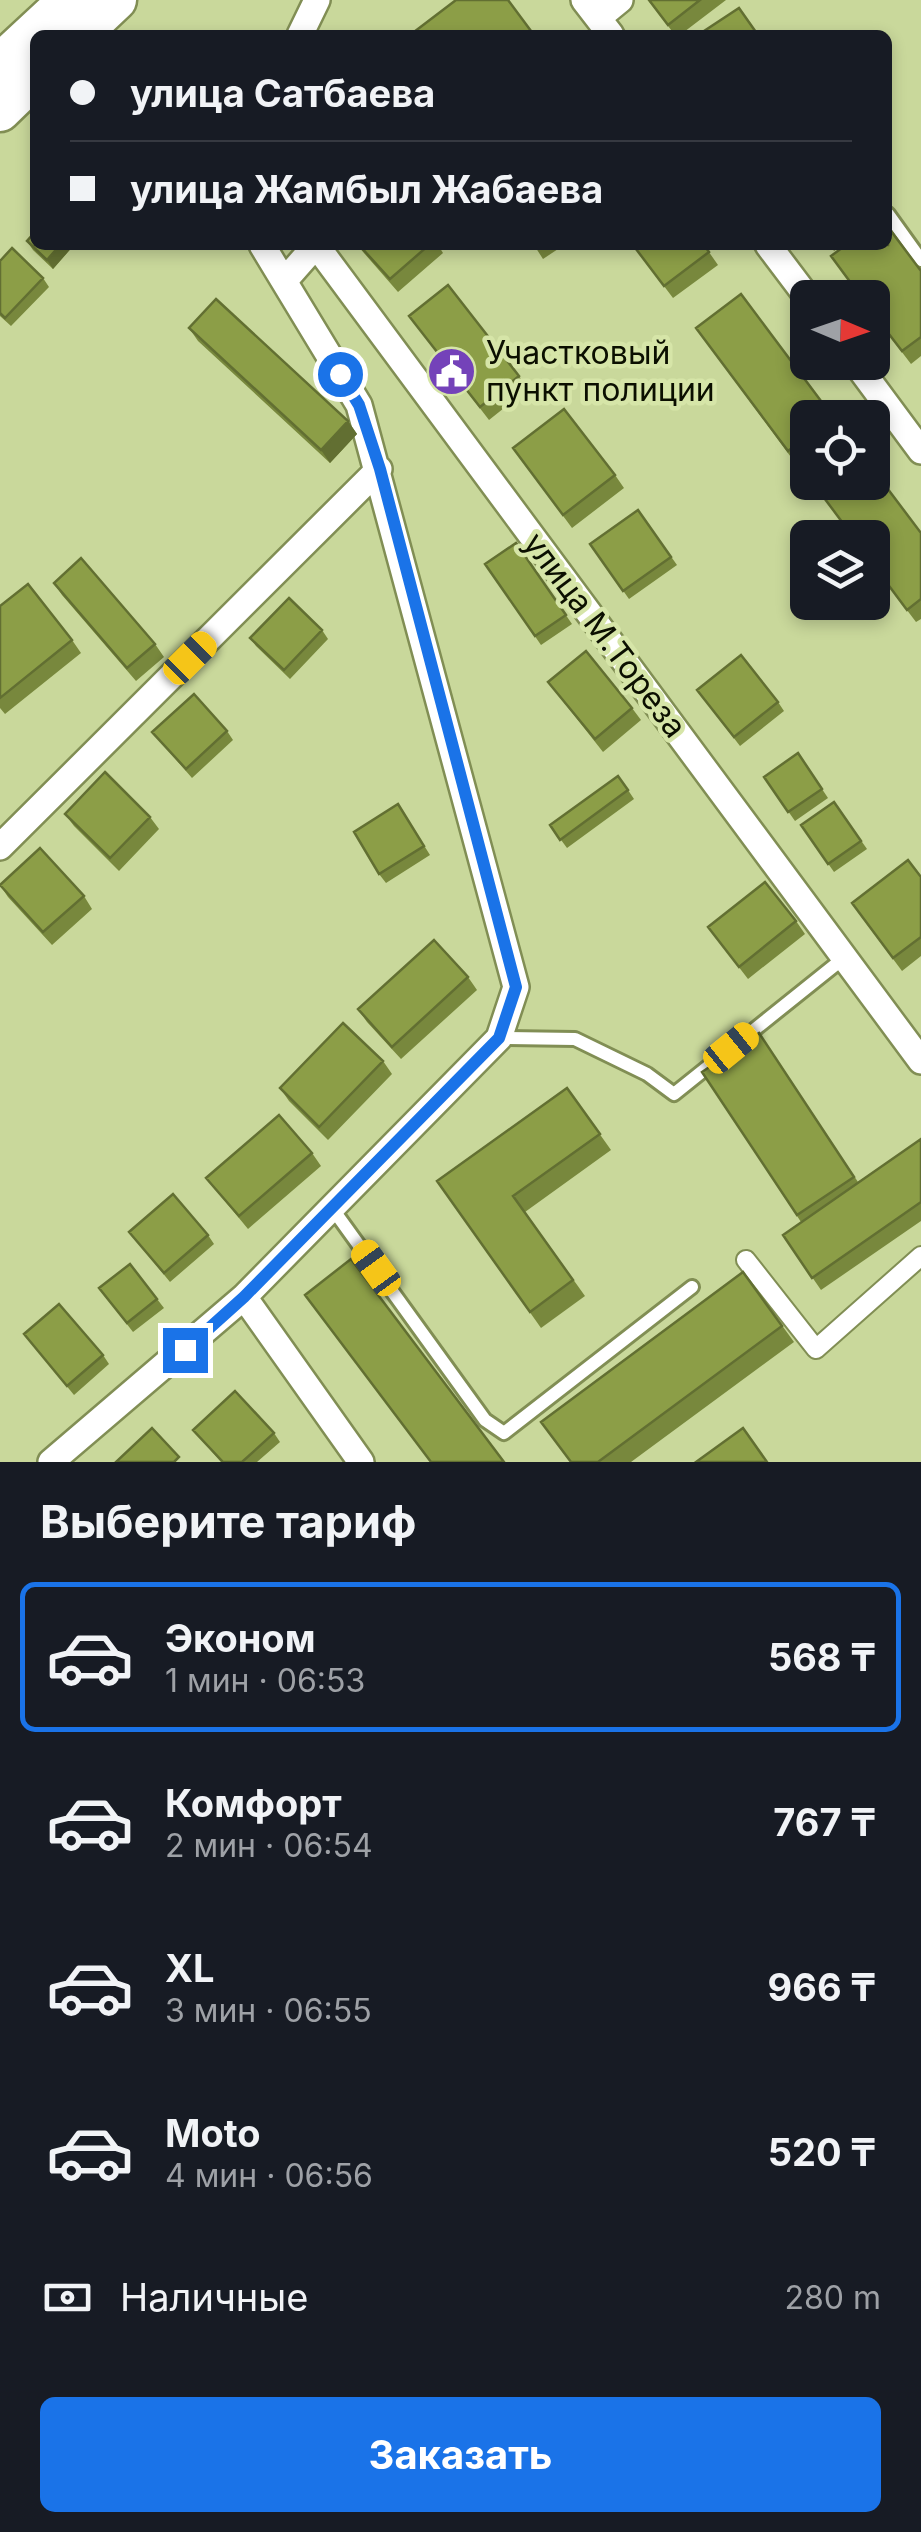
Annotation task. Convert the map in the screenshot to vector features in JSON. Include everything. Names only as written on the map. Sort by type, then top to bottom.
[{"type":"highway","points":[[52,30],[69,0]]},
{"type":"highway","points":[[84,30],[116,0]]},
{"type":"street","points":[[302,30],[317,0]]},
{"type":"street","points":[[598,18],[620,0]]},
{"type":"street","points":[[51,1462],[244,1297],[499,1038],[516,987],[380,469],[359,405],[266,250]]},
{"type":"street","name":"улица М.Тореза","points":[[286,279],[312,250]]},
{"type":"street","name":"улица М.Тореза","points":[[319,250],[921,1061]]},
{"type":"street","points":[[772,250],[794,280]]},
{"type":"street","points":[[869,380],[918,441]]},
{"type":"street","points":[[0,847],[380,469]]},
{"type":"street","points":[[746,1260],[816,1348],[921,1256]]},
{"type":"street","points":[[244,1297],[360,1462]]},
{"type":"lane","points":[[892,220],[921,260]]},
{"type":"lane","points":[[499,1038],[575,1038],[647,1074],[674,1094],[845,957]]},
{"type":"lane","points":[[332,1208],[485,1420],[504,1433],[692,1287]]},
{"type":"building","points":[[456,0],[508,0],[530,30],[417,30]]},
{"type":"building","points":[[649,0],[700,0],[668,25]]},
{"type":"building","points":[[739,8],[754,30],[706,30]]},
{"type":"building","points":[[892,232],[921,271],[921,337],[902,351],[890,335],[890,280],[849,280],[831,256],[839,250],[892,250]]},
{"type":"building","points":[[12,248],[43,278],[5,318],[0,313],[0,261]]},
{"type":"building","points":[[36,250],[56,250],[47,260]]},
{"type":"building","points":[[364,250],[423,250],[390,279]]},
{"type":"building","points":[[637,250],[708,250],[709,252],[664,286]]},
{"type":"building","points":[[448,285],[519,376],[480,407],[409,316]]},
{"type":"building","points":[[741,294],[790,360],[790,380],[805,380],[820,400],[790,400],[790,450],[788,451],[696,328]]},
{"type":"building","points":[[216,299],[348,421],[321,450],[189,328]]},
{"type":"building","points":[[564,409],[615,475],[563,515],[513,448]]},
{"type":"building","points":[[890,492],[921,533],[921,599],[907,610],[890,587],[890,520],[841,520],[826,500],[890,500]]},
{"type":"building","points":[[638,510],[671,557],[623,591],[590,544]]},
{"type":"building","points":[[516,543],[566,615],[535,636],[485,564]]},
{"type":"building","points":[[81,558],[155,644],[127,668],[54,583]]},
{"type":"building","points":[[28,584],[72,640],[0,698],[0,606]]},
{"type":"building","points":[[289,598],[322,630],[284,670],[250,638]]},
{"type":"building","points":[[586,651],[632,708],[595,739],[548,682]]},
{"type":"building","points":[[741,655],[778,702],[734,737],[697,690]]},
{"type":"building","points":[[194,694],[227,731],[186,769],[152,732]]},
{"type":"building","points":[[798,753],[822,789],[788,812],[764,777]]},
{"type":"building","points":[[105,772],[150,817],[110,858],[65,814]]},
{"type":"building","points":[[618,776],[628,790],[560,840],[550,825]]},
{"type":"building","points":[[834,802],[861,841],[828,864],[801,825]]},
{"type":"building","points":[[398,804],[424,846],[379,874],[354,832]]},
{"type":"building","points":[[40,848],[84,896],[43,932],[0,885]]},
{"type":"building","points":[[908,860],[921,877],[921,937],[893,958],[852,903]]},
{"type":"building","points":[[765,882],[796,921],[739,967],[708,927]]},
{"type":"building","points":[[434,940],[468,977],[392,1047],[358,1009]]},
{"type":"building","points":[[343,1023],[383,1061],[319,1127],[280,1088]]},
{"type":"building","points":[[759,1033],[854,1177],[797,1215],[702,1072]]},
{"type":"building","points":[[567,1088],[600,1134],[513,1196],[573,1280],[530,1312],[437,1181]]},
{"type":"building","points":[[279,1115],[312,1153],[239,1216],[206,1178]]},
{"type":"building","points":[[921,1139],[921,1202],[812,1278],[783,1235]]},
{"type":"building","points":[[173,1194],[208,1235],[164,1273],[129,1232]]},
{"type":"building","points":[[351,1259],[504,1462],[431,1462],[305,1295]]},
{"type":"building","points":[[130,1264],[157,1299],[127,1323],[99,1288]]},
{"type":"building","points":[[743,1272],[782,1326],[598,1462],[571,1462],[541,1422]]},
{"type":"building","points":[[59,1304],[103,1355],[67,1386],[24,1334]]},
{"type":"building","points":[[235,1391],[274,1433],[242,1462],[223,1462],[193,1430]]},
{"type":"building","points":[[152,1428],[179,1457],[174,1462],[116,1462]]},
{"type":"building","points":[[743,1428],[767,1462],[696,1462]]},
{"type":"place","name":"Участковый пункт полиции","points":[[451,371]]},
{"type":"route","points":[[185,1350],[244,1297],[499,1038],[516,987],[380,469],[359,405],[340,374]]}]
